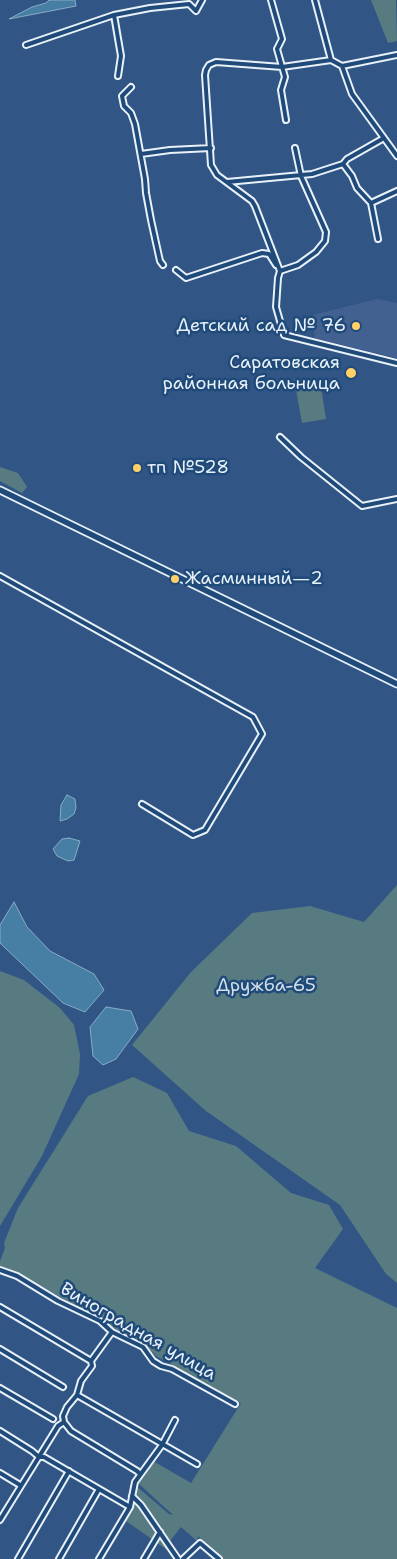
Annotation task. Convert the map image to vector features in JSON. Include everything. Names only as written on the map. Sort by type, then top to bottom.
[{"type":"main road","points":[[0,490],[397,684]]},
{"type":"street","points":[[26,45],[114,15],[150,8],[189,4],[196,11],[202,0]]},
{"type":"street","points":[[271,0],[282,39],[277,49],[286,77],[281,90],[286,120]]},
{"type":"street","points":[[315,0],[331,60]]},
{"type":"street","points":[[114,15],[121,56],[118,76]]},
{"type":"street","points":[[397,55],[342,66],[331,60],[282,67],[216,62],[209,65],[206,70],[211,165],[217,175],[252,201],[263,224],[280,271],[276,307],[284,335],[397,363]]},
{"type":"street","points":[[342,66],[352,94],[397,156]]},
{"type":"street","points":[[131,87],[122,96],[124,106],[131,113],[136,124],[151,220],[160,261],[163,265]]},
{"type":"street","points":[[227,182],[301,176],[343,164],[347,159],[384,138]]},
{"type":"street","points":[[141,154],[210,148]]},
{"type":"street","points":[[280,271],[298,265],[316,252],[324,241],[326,232],[301,176],[295,148]]},
{"type":"street","points":[[343,164],[352,176],[357,188],[371,203],[378,239]]},
{"type":"street","points":[[371,203],[397,191]]},
{"type":"street","points":[[176,270],[186,278],[262,252],[268,254],[280,271]]},
{"type":"street","points":[[280,437],[301,457],[362,506],[397,499]]},
{"type":"street","points":[[0,576],[253,717],[262,734],[205,830],[194,835],[142,804]]},
{"type":"street","name":"Виноградная улица","points":[[0,1270],[17,1276],[58,1301],[100,1322],[112,1332],[143,1347],[153,1361],[161,1366],[172,1369],[235,1404]]},
{"type":"street","points":[[0,1307],[91,1360]]},
{"type":"street","points":[[112,1332],[91,1360],[92,1366],[81,1381],[77,1395],[67,1407],[63,1416],[64,1422],[71,1431],[140,1474]]},
{"type":"street","points":[[0,1349],[62,1387]]},
{"type":"street","points":[[0,1388],[53,1419]]},
{"type":"street","points":[[77,1395],[197,1464]]},
{"type":"street","points":[[99,1559],[130,1507],[135,1482],[150,1464],[175,1420]]},
{"type":"street","points":[[0,1520],[58,1426],[64,1422]]},
{"type":"street","points":[[0,1431],[39,1457],[44,1457],[130,1507]]},
{"type":"street","points":[[18,1559],[69,1471]]},
{"type":"street","points":[[0,1473],[20,1485]]},
{"type":"street","points":[[59,1559],[99,1489]]},
{"type":"street","points":[[132,1496],[141,1505],[178,1559]]},
{"type":"street","points":[[144,1559],[160,1532]]},
{"type":"street","points":[[183,1559],[200,1543],[219,1559]]},
{"type":"shaded area","points":[[49,0],[75,0],[76,6],[9,19],[32,7],[46,3]]},
{"type":"shaded area","name":"Детский сад № 76","points":[[377,299],[397,303],[397,358],[315,338],[313,315]]},
{"type":"shaded area","points":[[67,795],[75,799],[76,808],[74,814],[60,821],[61,805]]},
{"type":"shaded area","points":[[69,838],[80,841],[74,860],[68,861],[57,856],[53,849],[62,839]]},
{"type":"shaded area","points":[[14,902],[27,927],[50,951],[94,974],[104,990],[85,1012],[63,1003],[0,943],[0,925]]},
{"type":"shaded area","points":[[106,1007],[131,1011],[138,1029],[116,1059],[103,1065],[93,1056],[90,1027]]},
{"type":"green space","points":[[371,0],[396,0],[397,41],[388,43]]},
{"type":"green space","points":[[294,379],[320,381],[326,419],[302,423]]},
{"type":"green space","points":[[0,467],[18,473],[27,487],[22,493],[0,481]]},
{"type":"green space","name":"Дружба-65","points":[[397,885],[397,1283],[386,1274],[340,1205],[206,1111],[132,1045],[191,972],[252,913],[310,906],[364,922]]},
{"type":"green space","points":[[0,971],[24,980],[60,1008],[74,1025],[80,1054],[79,1074],[42,1156],[0,1226]]},
{"type":"green space","points":[[133,1077],[167,1093],[189,1131],[236,1146],[291,1193],[329,1205],[343,1229],[315,1268],[397,1308],[397,1559],[223,1559],[198,1536],[197,1541],[181,1527],[170,1541],[170,1552],[126,1521],[132,1511],[134,1489],[136,1486],[169,1514],[173,1515],[138,1483],[153,1461],[191,1483],[241,1403],[156,1356],[141,1341],[113,1328],[19,1273],[0,1266],[0,1261],[5,1248],[4,1243],[18,1208],[88,1096]]},
{"type":"place","name":"Детский сад № 76","points":[[356,326]]},
{"type":"place","name":"Саратовская районная больница","points":[[351,373]]},
{"type":"place","name":"тп №528","points":[[137,468]]},
{"type":"place","name":"Жасминный—2","points":[[175,579]]}]
